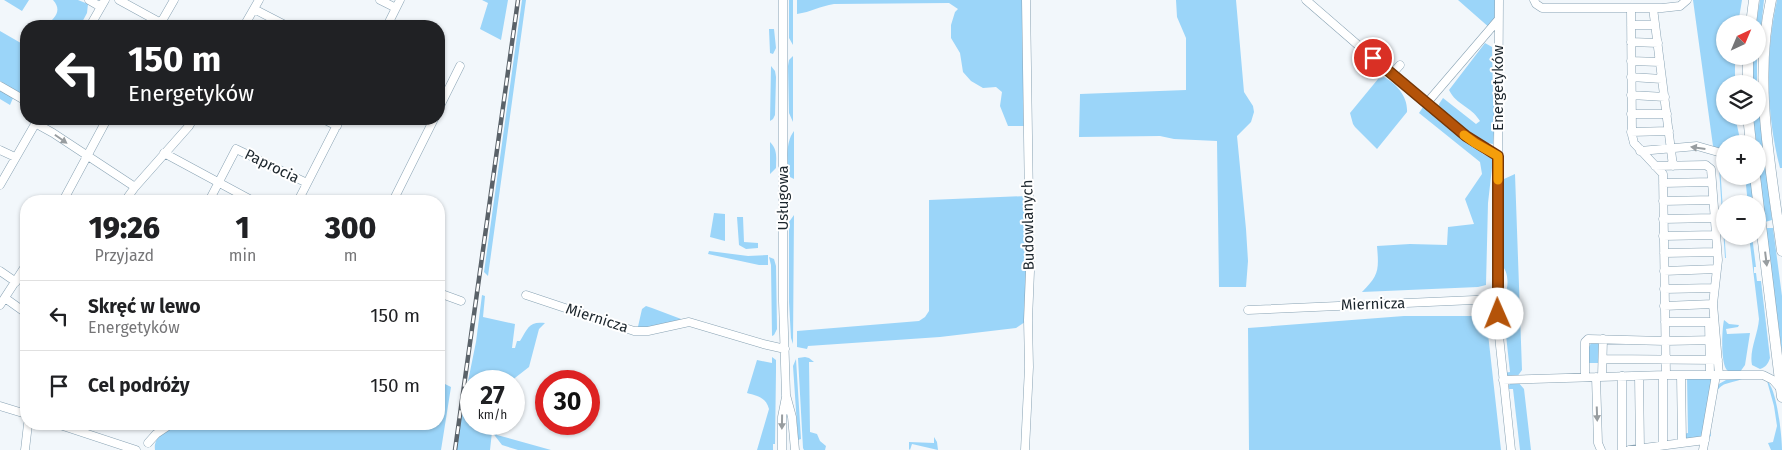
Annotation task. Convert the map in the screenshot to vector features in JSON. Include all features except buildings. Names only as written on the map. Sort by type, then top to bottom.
[{"type":"main road","points":[[1752,15],[1754,0]]},
{"type":"main road","points":[[1770,0],[1763,52],[1763,87],[1782,251]]},
{"type":"main road","points":[[1749,125],[1750,135]]},
{"type":"main road","points":[[1756,185],[1782,393]]},
{"type":"street","points":[[88,0],[103,3],[93,20]]},
{"type":"street","points":[[119,0],[152,20]]},
{"type":"street","points":[[163,20],[174,0]]},
{"type":"street","points":[[248,20],[259,0]]},
{"type":"street","points":[[380,0],[396,8]]},
{"type":"street","points":[[390,20],[400,0]]},
{"type":"street","name":"Usługowa","points":[[782,450],[782,417],[786,395],[783,301],[783,0]]},
{"type":"street","name":"Budowlanych","points":[[1025,450],[1029,367],[1030,271],[1026,0]]},
{"type":"street","name":"Energetyków","points":[[1306,0],[1426,104],[1475,143],[1498,156]]},
{"type":"street","name":"Energetyków","points":[[1499,0],[1497,299],[1511,450]]},
{"type":"street","points":[[1534,0],[1538,7],[1552,4],[1569,4],[1588,9],[1676,7],[1684,4],[1687,0]]},
{"type":"street","points":[[1587,0],[1588,9]]},
{"type":"street","points":[[1605,0],[1606,9]]},
{"type":"street","points":[[1622,0],[1627,9],[1631,25],[1631,114],[1634,143],[1663,174],[1665,322],[1663,445]]},
{"type":"street","points":[[1653,8],[1673,166]]},
{"type":"street","points":[[254,9],[275,20]]},
{"type":"street","name":"Energetyków","points":[[1426,104],[1438,84],[1498,20]]},
{"type":"street","points":[[1631,25],[1655,25]]},
{"type":"street","points":[[1631,42],[1658,42]]},
{"type":"street","points":[[1631,61],[1660,62]]},
{"type":"street","points":[[1392,74],[1400,65]]},
{"type":"street","points":[[445,96],[460,66]]},
{"type":"street","points":[[1631,77],[1662,79]]},
{"type":"street","points":[[0,86],[20,98]]},
{"type":"street","points":[[1631,95],[1664,96]]},
{"type":"street","points":[[1631,114],[1667,114]]},
{"type":"street","points":[[0,184],[34,125]]},
{"type":"street","points":[[42,125],[135,187]]},
{"type":"street","points":[[66,195],[104,125]]},
{"type":"street","points":[[129,195],[190,125]]},
{"type":"street","points":[[301,195],[336,125]]},
{"type":"street","points":[[396,195],[431,125]]},
{"type":"street","points":[[1632,132],[1669,131]]},
{"type":"street","points":[[1640,151],[1697,146],[1716,151]]},
{"type":"street","name":"Paprocia","points":[[219,182],[236,149],[307,183]]},
{"type":"street","points":[[0,150],[15,157]]},
{"type":"street","points":[[164,153],[242,195]]},
{"type":"street","points":[[1655,166],[1705,165],[1711,169],[1716,236],[1664,236]]},
{"type":"street","points":[[212,195],[219,182]]},
{"type":"street","points":[[1663,183],[1712,182]]},
{"type":"street","points":[[1663,201],[1713,200]]},
{"type":"street","points":[[1663,218],[1714,218]]},
{"type":"street","points":[[1703,450],[1715,375],[1712,322],[1717,269],[1717,245]]},
{"type":"street","points":[[1664,253],[1717,252]]},
{"type":"street","points":[[1664,271],[1717,269]]},
{"type":"street","points":[[0,271],[16,282]]},
{"type":"street","points":[[0,306],[20,276]]},
{"type":"street","points":[[1664,289],[1714,288]]},
{"type":"street","name":"Miernicza","points":[[526,294],[634,331],[648,331],[689,322],[785,349]]},
{"type":"street","points":[[445,295],[461,301]]},
{"type":"street","points":[[5,298],[20,309]]},
{"type":"street","name":"Miernicza","points":[[1248,310],[1497,299]]},
{"type":"street","points":[[1664,306],[1713,304]]},
{"type":"street","points":[[1665,322],[1712,322]]},
{"type":"street","points":[[1585,377],[1586,341],[1590,338],[1665,341],[1713,340]]},
{"type":"street","points":[[1601,450],[1598,443],[1599,377],[1603,358],[1603,339]]},
{"type":"street","points":[[1763,375],[1772,368],[1777,354]]},
{"type":"street","points":[[1603,358],[1714,359]]},
{"type":"street","points":[[1504,380],[1664,375],[1763,375],[1774,380],[1782,393]]},
{"type":"street","points":[[1681,375],[1682,443]]},
{"type":"street","points":[[1622,376],[1622,450]]},
{"type":"street","points":[[1640,376],[1640,448]]},
{"type":"street","name":"Usługowa","points":[[786,395],[792,417],[795,450]]},
{"type":"street","points":[[0,406],[20,412]]},
{"type":"street","points":[[25,450],[27,430]]},
{"type":"street","points":[[75,430],[136,450],[139,443],[144,442],[150,447],[156,434],[162,430]]},
{"type":"street","points":[[1629,450],[1705,440]]},
{"type":"shaded area","points":[[4,0],[29,0],[22,11]]},
{"type":"shaded area","points":[[53,0],[78,0],[88,4],[87,13],[83,20],[51,20],[57,11]]},
{"type":"shaded area","points":[[482,0],[508,0],[501,40],[480,29],[488,3]]},
{"type":"shaded area","points":[[522,0],[526,0],[488,276],[484,272]]},
{"type":"shaded area","points":[[789,0],[793,0],[793,45],[789,38]]},
{"type":"shaded area","points":[[797,0],[1026,0],[1027,126],[1008,126],[1000,106],[1002,92],[996,87],[983,88],[971,81],[963,72],[960,53],[951,38],[951,25],[955,12],[958,9],[949,3],[834,4],[797,14]]},
{"type":"shaded area","points":[[1176,0],[1236,0],[1244,92],[1253,106],[1254,112],[1251,122],[1237,136],[1248,261],[1246,287],[1219,287],[1217,141],[1174,139],[1160,136],[1079,137],[1080,94],[1186,90],[1186,38],[1177,17]]},
{"type":"shaded area","points":[[1458,0],[1499,0],[1498,20],[1491,29]]},
{"type":"shaded area","points":[[1693,0],[1742,0],[1740,15],[1716,15],[1716,65],[1735,65],[1735,75],[1716,75],[1716,125],[1737,125],[1739,135],[1716,135],[1716,149],[1713,146]]},
{"type":"shaded area","points":[[1760,0],[1764,0],[1762,15],[1758,15]]},
{"type":"shaded area","points":[[1777,0],[1782,0],[1782,168],[1780,168],[1775,148],[1769,84],[1770,42]]},
{"type":"shaded area","points":[[769,29],[774,29],[776,48],[773,54],[770,53]]},
{"type":"shaded area","points":[[0,31],[20,43],[20,93],[0,81]]},
{"type":"shaded area","points":[[1485,43],[1492,47],[1493,96],[1496,111],[1493,144],[1471,135],[1438,110],[1443,98],[1476,124],[1480,121],[1449,90]]},
{"type":"shaded area","points":[[793,56],[793,122],[789,113],[788,66],[789,60]]},
{"type":"shaded area","points":[[1753,65],[1757,65],[1757,75],[1752,75]]},
{"type":"shaded area","points":[[771,66],[775,71],[776,77],[775,115],[770,121]]},
{"type":"shaded area","points":[[1384,77],[1393,83],[1404,96],[1407,112],[1377,149],[1355,127],[1350,113],[1378,79]]},
{"type":"shaded area","points":[[0,90],[13,98],[10,105],[0,99]]},
{"type":"shaded area","points":[[1423,107],[1483,154],[1493,159],[1488,203],[1486,285],[1478,287],[1362,292],[1377,272],[1377,246],[1410,244],[1447,245],[1448,227],[1474,224],[1465,199],[1482,174],[1480,162],[1419,113]]},
{"type":"shaded area","points":[[1754,125],[1761,125],[1762,135],[1755,135]]},
{"type":"shaded area","points":[[794,131],[794,179],[790,177],[788,153],[789,141]]},
{"type":"shaded area","points":[[770,142],[775,151],[776,168],[770,174]]},
{"type":"shaded area","points":[[1766,168],[1772,220],[1766,222],[1766,195],[1762,195],[1761,185],[1766,185]]},
{"type":"shaded area","points":[[1515,174],[1522,370],[1517,377],[1508,377],[1504,373],[1510,372],[1506,335],[1503,335],[1500,303],[1508,283],[1504,267],[1500,263],[1497,178],[1504,179]]},
{"type":"shaded area","points":[[1746,185],[1753,185],[1755,195],[1747,195]]},
{"type":"shaded area","points":[[1027,196],[1028,320],[1016,328],[940,337],[808,346],[807,349],[797,347],[797,331],[919,321],[925,317],[929,311],[929,200]]},
{"type":"shaded area","points":[[714,213],[725,214],[725,241],[710,237]]},
{"type":"shaded area","points":[[794,215],[793,344],[789,302],[789,222]]},
{"type":"shaded area","points":[[737,217],[743,217],[744,242],[758,243],[758,248],[746,249],[739,245]]},
{"type":"shaded area","points":[[1766,228],[1773,228],[1782,296],[1782,353]]},
{"type":"shaded area","points":[[1750,245],[1753,245],[1756,267],[1754,267],[1754,273],[1756,273],[1757,281],[1761,281],[1770,358],[1766,365],[1760,369],[1752,365],[1751,360],[1759,319]]},
{"type":"shaded area","points":[[709,251],[748,256],[768,255],[768,265],[759,265],[708,254]]},
{"type":"shaded area","points":[[769,257],[774,259],[776,266],[777,329],[772,336],[771,265]]},
{"type":"shaded area","points":[[482,295],[485,296],[483,317],[515,324],[512,348],[515,348],[517,341],[520,341],[532,324],[545,323],[539,329],[529,367],[525,370],[470,370]]},
{"type":"shaded area","points":[[646,306],[689,322],[637,331],[642,309]]},
{"type":"shaded area","points":[[1404,316],[1474,316],[1487,325],[1501,450],[1249,450],[1248,328]]},
{"type":"shaded area","points":[[1724,320],[1729,324],[1739,325],[1738,327],[1726,329],[1727,334],[1750,333],[1745,365],[1740,372],[1728,371],[1725,368],[1722,339]]},
{"type":"shaded area","points":[[1591,343],[1599,343],[1600,363],[1589,363],[1589,347]]},
{"type":"shaded area","points":[[772,357],[776,360],[775,444],[773,444],[773,450],[757,450],[769,409],[763,399],[747,393],[757,360],[772,363]]},
{"type":"shaded area","points":[[805,357],[814,362],[809,362],[810,432],[817,434],[820,441],[826,446],[825,450],[804,450],[803,448],[798,358]]},
{"type":"shaded area","points":[[796,359],[801,439],[798,440],[793,366]]},
{"type":"shaded area","points":[[1687,375],[1716,375],[1717,385],[1726,380],[1742,379],[1721,386],[1718,389],[1710,430],[1711,436],[1705,440],[1682,443],[1682,434],[1688,433]]},
{"type":"shaded area","points":[[1767,381],[1774,393],[1780,424],[1782,450],[1771,450],[1768,443],[1773,442],[1777,426]]},
{"type":"shaded area","points":[[1518,382],[1524,389],[1531,450],[1520,450],[1513,389],[1506,389],[1510,384]]},
{"type":"shaded area","points":[[445,384],[451,387],[445,425]]},
{"type":"shaded area","points":[[460,421],[460,435],[492,435],[490,450],[454,450]]},
{"type":"shaded area","points":[[168,430],[444,430],[441,450],[155,450],[158,437]]},
{"type":"shaded area","points":[[494,435],[551,450],[518,450],[502,445]]},
{"type":"shaded area","points":[[934,437],[938,450],[912,444],[909,449],[909,442],[934,443]]},
{"type":"railway","points":[[455,450],[518,0]]},
{"type":"slow traffic","points":[[1464,135],[1498,156],[1498,180]]},
{"type":"route","points":[[1373,58],[1466,136],[1498,156],[1498,314]]}]
